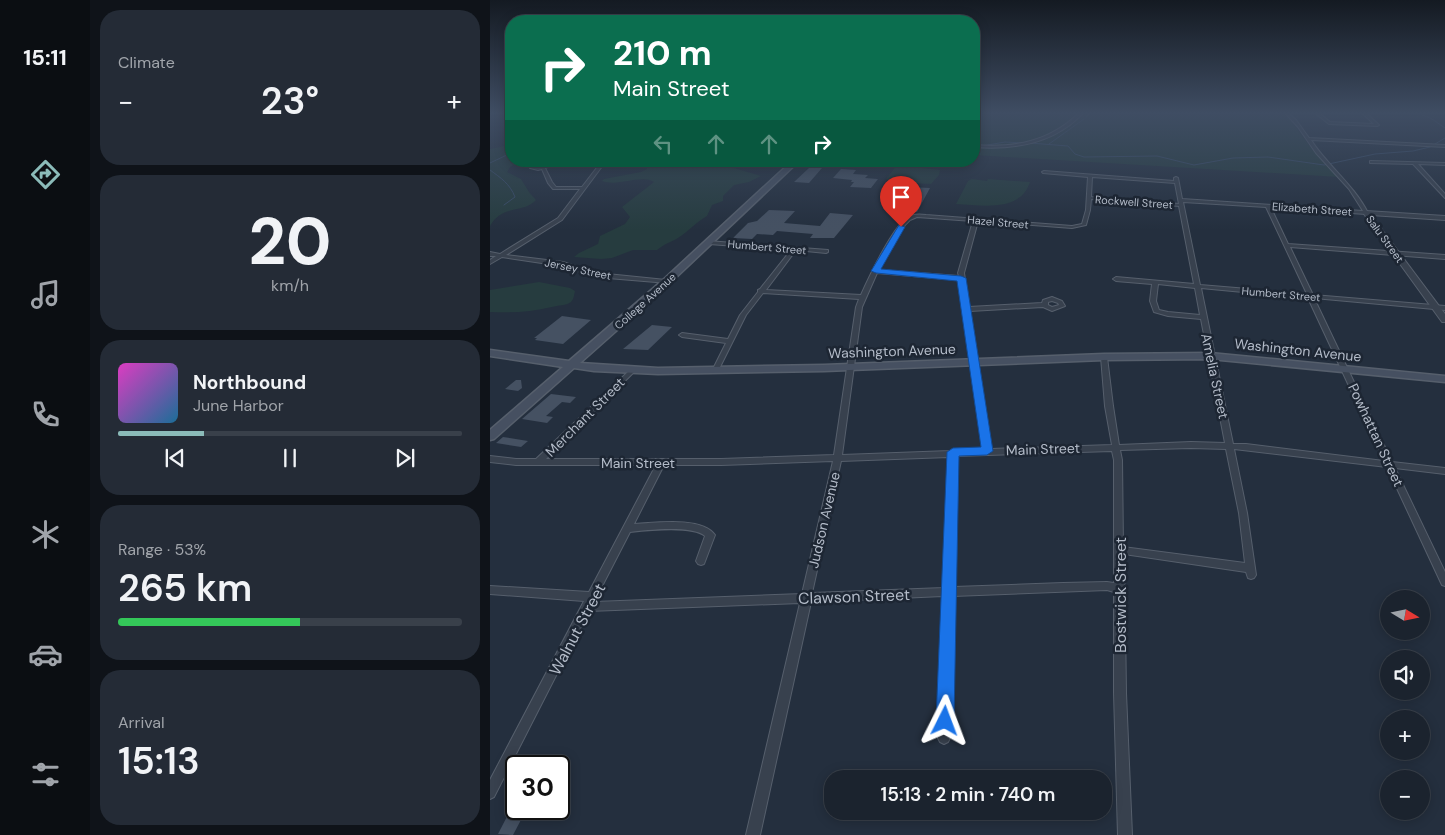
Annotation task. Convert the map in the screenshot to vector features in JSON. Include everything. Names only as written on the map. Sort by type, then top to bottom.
[{"type":"main road","name":"College Avenue","points":[[490,436],[666,282],[790,167]]},
{"type":"main road","name":"Washington Avenue","points":[[490,353],[572,365],[632,371],[715,371],[851,367],[1104,356],[1210,356],[1445,379]]},
{"type":"street","name":"Salu Street","points":[[1319,152],[1356,194],[1366,213],[1445,320]]},
{"type":"street","points":[[1371,162],[1445,164]]},
{"type":"street","points":[[1415,164],[1445,197]]},
{"type":"street","points":[[490,262],[558,221],[600,167]]},
{"type":"street","points":[[543,168],[550,183],[555,188],[584,188]]},
{"type":"street","points":[[1044,172],[1090,175],[1089,198]]},
{"type":"street","name":"Amelia Street","points":[[1090,175],[1176,180],[1202,317],[1243,513],[1250,572],[1120,550]]},
{"type":"street","points":[[1434,186],[1445,186]]},
{"type":"street","name":"Rockwell Street","points":[[1089,198],[1180,202]]},
{"type":"street","name":"Hazel Street","points":[[914,217],[1072,228],[1083,226],[1086,223],[1089,198]]},
{"type":"street","name":"Elizabeth Street","points":[[1180,202],[1445,218]]},
{"type":"street","name":"Powhattan Street","points":[[1268,206],[1445,582]]},
{"type":"street","name":"Judson Avenue","points":[[753,835],[838,458],[854,332],[862,297],[901,227],[914,217]]},
{"type":"street","points":[[976,220],[964,259],[961,278],[987,451]]},
{"type":"street","name":"Humbert Street","points":[[709,242],[826,251]]},
{"type":"street","points":[[1286,244],[1445,257]]},
{"type":"street","points":[[715,371],[743,315],[794,249]]},
{"type":"street","name":"Jersey Street","points":[[490,254],[564,264],[596,275],[666,282]]},
{"type":"street","points":[[876,271],[961,278]]},
{"type":"street","name":"Humbert Street","points":[[1116,279],[1445,308]]},
{"type":"street","points":[[1155,282],[1153,301],[1156,311],[1202,317]]},
{"type":"street","points":[[760,291],[862,297]]},
{"type":"street","points":[[966,309],[1044,305]]},
{"type":"street","points":[[682,335],[729,341]]},
{"type":"street","name":"Bostwick Street","points":[[1104,356],[1108,406],[1116,446],[1120,550],[1120,693],[1124,835]]},
{"type":"street","name":"Merchant Street","points":[[538,462],[632,371]]},
{"type":"street","name":"Main Street","points":[[490,459],[538,462],[661,463],[838,458],[1116,446],[1230,446],[1445,472]]},
{"type":"street","points":[[944,738],[953,452]]},
{"type":"street","name":"Walnut Street","points":[[490,793],[661,463]]},
{"type":"street","points":[[629,528],[690,527],[706,531],[710,535],[701,561]]},
{"type":"street","name":"Clawson Street","points":[[588,607],[1107,586],[1120,589]]},
{"type":"street","points":[[490,590],[593,597]]},
{"type":"green space","points":[[490,152],[505,152],[505,167],[510,167],[507,172],[521,179],[536,200],[525,207],[500,215],[490,226]]},
{"type":"green space","points":[[980,152],[1315,152],[1339,177],[980,155]]},
{"type":"green space","points":[[647,167],[734,167],[761,176],[749,182],[734,185],[723,196],[723,201],[712,205],[707,216],[678,238],[657,250],[633,250],[612,258],[601,259],[574,257],[598,244],[600,236],[625,224],[630,217],[622,207],[654,182],[643,179],[615,183],[602,181],[647,169]]},
{"type":"green space","points":[[895,167],[940,170],[939,175],[931,184],[891,182],[886,179]]},
{"type":"green space","points":[[972,179],[1030,182],[1025,192],[1018,199],[1009,203],[988,206],[956,204],[968,181]]},
{"type":"green space","points":[[539,282],[570,288],[575,291],[573,300],[567,304],[537,310],[490,312],[490,290]]},
{"type":"building","points":[[809,168],[822,168],[809,183],[794,182]]},
{"type":"building","points":[[841,169],[856,170],[853,174],[868,175],[865,178],[878,179],[871,188],[850,187],[854,182],[851,182],[852,180],[833,178]]},
{"type":"building","points":[[909,187],[930,188],[917,212],[895,210],[888,207],[899,189]]},
{"type":"building","points":[[769,210],[795,211],[784,223],[820,226],[830,213],[853,215],[834,238],[810,238],[813,234],[777,231],[773,235],[757,234],[752,239],[733,238],[748,223],[757,221]]},
{"type":"building","points":[[562,316],[591,320],[563,344],[535,340],[537,338],[534,338]]},
{"type":"building","points":[[652,325],[672,327],[648,350],[623,349]]},
{"type":"building","points":[[516,380],[521,380],[522,388],[518,391],[505,389]]},
{"type":"building","points":[[551,394],[576,397],[570,403],[562,402],[546,416],[553,417],[547,423],[522,419]]},
{"type":"building","points":[[503,437],[528,441],[521,447],[496,443]]},
{"type":"building","points":[[505,820],[521,820],[513,835],[498,834]]},
{"type":"waterway","points":[[1073,152],[1084,157],[1157,156],[1194,165],[1233,158],[1268,157],[1324,165],[1375,154],[1401,152]]},
{"type":"waterway","points":[[490,163],[505,156]]},
{"type":"waterway","points":[[490,170],[508,185],[513,192],[515,197],[504,205]]},
{"type":"route","points":[[901,227],[876,271],[961,278],[987,451],[953,452],[945,721]]}]
